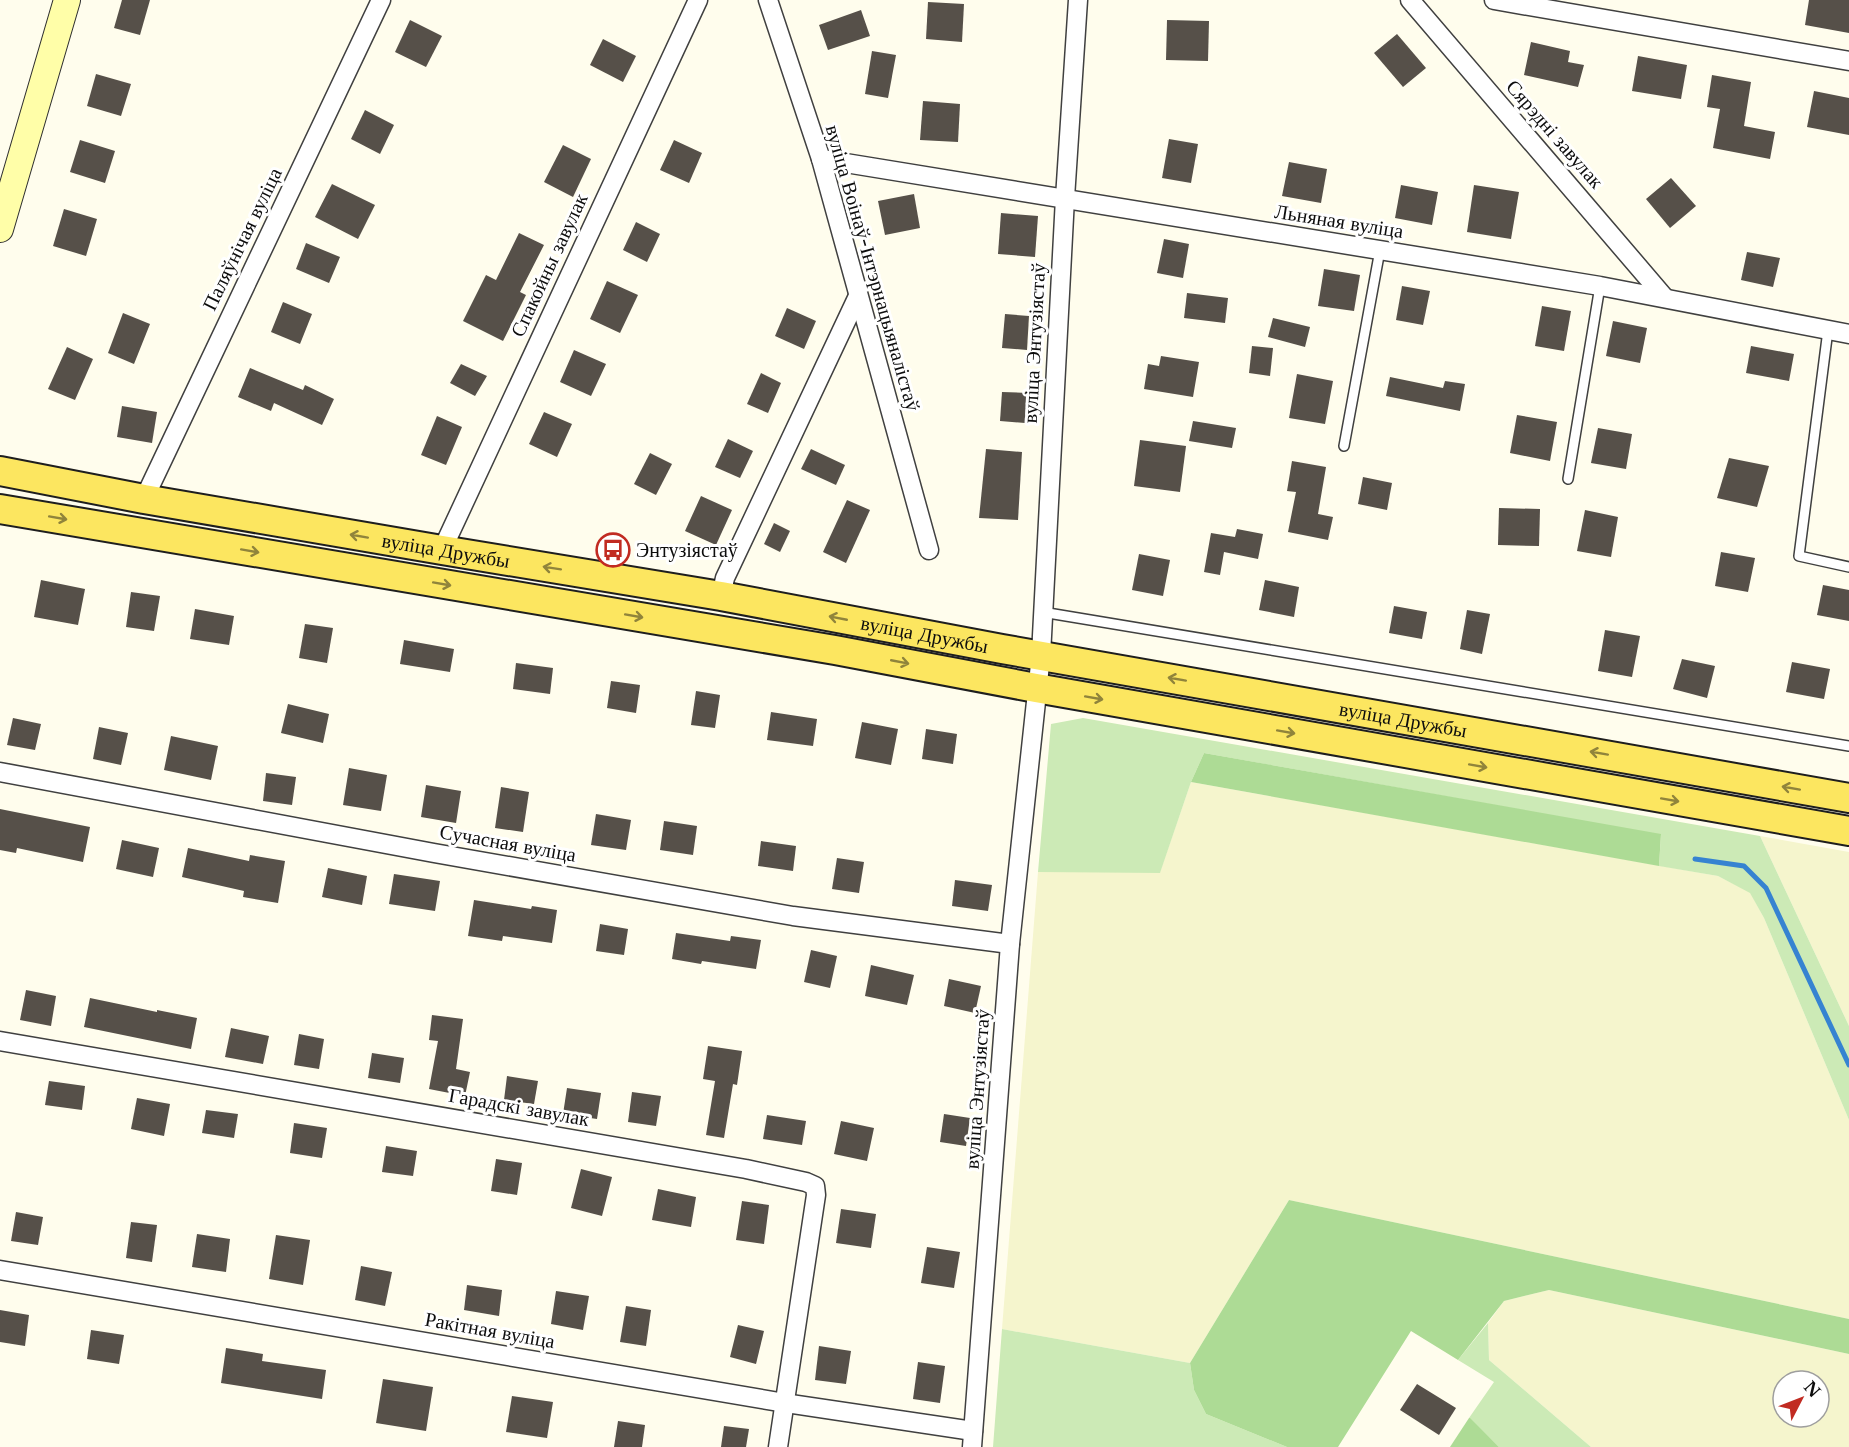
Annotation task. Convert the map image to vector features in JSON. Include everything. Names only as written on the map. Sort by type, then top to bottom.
[{"type":"main road","points":[[0,229],[67,0]]},
{"type":"main road","name":"вуліца Дружбы","points":[[0,471],[144,499],[721,596],[1849,798]]},
{"type":"main road","points":[[0,484],[61,494],[144,499]]},
{"type":"main road","name":"вуліца Дружбы","points":[[0,508],[835,650],[1036,688],[1849,831]]},
{"type":"street","name":"Паляўнічая вуліца","points":[[144,499],[381,0]]},
{"type":"street","name":"Спакойны завулак","points":[[442,550],[698,0]]},
{"type":"street","name":"вуліца Воінаў-Інтэрнацыяналістаў","points":[[768,0],[821,159],[929,550]]},
{"type":"street","name":"вуліца Энтузіястаў","points":[[973,1439],[1010,944],[1041,655],[1065,198],[1078,0]]},
{"type":"street","name":"Сярэдні завулак","points":[[1410,0],[1665,298]]},
{"type":"street","points":[[1494,0],[1849,61]]},
{"type":"street","name":"Льняная вуліца","points":[[821,159],[1600,286],[1849,334]]},
{"type":"street","points":[[721,596],[726,578],[858,296]]},
{"type":"street","name":"Сучасная вуліца","points":[[0,772],[434,853],[794,916],[1010,944]]},
{"type":"street","name":"Гарадскі завулак","points":[[0,1041],[734,1167],[806,1182],[815,1186],[816,1195],[785,1403]]},
{"type":"street","name":"Ракітная вуліца","points":[[0,1270],[785,1403],[973,1439]]},
{"type":"street","points":[[778,1447],[785,1403]]},
{"type":"lane","points":[[1344,446],[1380,250]]},
{"type":"lane","points":[[1568,479],[1600,286]]},
{"type":"lane","points":[[1828,330],[1799,556],[1849,567]]},
{"type":"lane","points":[[1042,612],[1849,746]]},
{"type":"green space","points":[[1083,718],[1760,836],[1849,1026],[1849,1120],[1764,918],[1750,893],[1718,876],[1659,866],[1661,835],[1204,753],[1191,782],[1160,873],[1038,872],[1051,724]]},
{"type":"green space","points":[[1204,753],[1661,834],[1659,866],[1191,782]]},
{"type":"green space","points":[[1191,782],[1718,876],[1750,892],[1764,918],[1849,1120],[1849,1319],[1289,1200],[1190,1363],[1002,1329],[1038,872],[1160,872]]},
{"type":"green space","points":[[1760,836],[1849,852],[1849,1026]]},
{"type":"green space","points":[[1289,1200],[1849,1319],[1849,1354],[1549,1290],[1504,1301],[1458,1360],[1411,1331],[1338,1447],[1287,1447],[1206,1414],[1194,1390],[1190,1363]]},
{"type":"green space","points":[[1549,1290],[1849,1354],[1849,1447],[1591,1447],[1489,1360],[1488,1323],[1504,1301]]},
{"type":"green space","points":[[1488,1323],[1489,1360],[1591,1447],[1499,1447],[1469,1418],[1494,1382],[1458,1360]]},
{"type":"green space","points":[[1002,1329],[1190,1363],[1194,1390],[1206,1414],[1287,1447],[993,1447]]},
{"type":"green space","points":[[1470,1418],[1499,1447],[1450,1447]]},
{"type":"building","points":[[122,0],[150,0],[140,35],[114,28]]},
{"type":"building","points":[[1809,0],[1849,0],[1849,33],[1805,25]]},
{"type":"building","points":[[928,2],[964,4],[962,42],[926,39]]},
{"type":"building","points":[[861,10],[870,36],[828,50],[819,25]]},
{"type":"building","points":[[410,20],[442,36],[426,67],[395,52]]},
{"type":"building","points":[[1167,20],[1209,21],[1208,61],[1166,60]]},
{"type":"building","points":[[1397,34],[1426,68],[1403,87],[1374,53]]},
{"type":"building","points":[[603,39],[636,56],[623,82],[590,65]]},
{"type":"building","points":[[1531,42],[1570,51],[1568,62],[1584,65],[1578,87],[1524,75]]},
{"type":"building","points":[[872,51],[896,55],[888,98],[865,94]]},
{"type":"building","points":[[1638,56],[1687,65],[1681,99],[1632,91]]},
{"type":"building","points":[[96,74],[131,84],[121,116],[87,106]]},
{"type":"building","points":[[1712,75],[1751,82],[1744,126],[1775,132],[1770,159],[1713,148],[1720,109],[1707,107]]},
{"type":"building","points":[[1814,91],[1849,98],[1849,135],[1807,127]]},
{"type":"building","points":[[923,101],[960,104],[958,142],[920,140]]},
{"type":"building","points":[[365,110],[394,125],[380,154],[351,139]]},
{"type":"building","points":[[1169,139],[1198,144],[1191,183],[1162,178]]},
{"type":"building","points":[[80,140],[115,151],[105,183],[70,172]]},
{"type":"building","points":[[674,140],[702,153],[689,183],[660,170]]},
{"type":"building","points":[[563,145],[591,159],[573,197],[544,182]]},
{"type":"building","points":[[1289,162],[1327,169],[1321,203],[1282,196]]},
{"type":"building","points":[[1671,178],[1696,206],[1670,228],[1646,199]]},
{"type":"building","points":[[332,184],[375,205],[358,239],[315,217]]},
{"type":"building","points":[[1401,185],[1438,192],[1432,225],[1395,218]]},
{"type":"building","points":[[1474,185],[1519,192],[1511,239],[1467,232]]},
{"type":"building","points":[[914,194],[920,228],[885,235],[878,201]]},
{"type":"building","points":[[64,209],[97,219],[86,256],[53,246]]},
{"type":"building","points":[[1001,213],[1038,216],[1035,257],[998,254]]},
{"type":"building","points":[[636,222],[660,234],[647,262],[623,250]]},
{"type":"building","points":[[519,233],[544,245],[520,292],[526,295],[503,341],[463,321],[486,275],[496,280]]},
{"type":"building","points":[[1164,239],[1189,244],[1183,278],[1157,273]]},
{"type":"building","points":[[306,243],[340,257],[329,283],[296,269]]},
{"type":"building","points":[[1747,252],[1780,258],[1773,287],[1741,280]]},
{"type":"building","points":[[1324,269],[1360,275],[1354,311],[1318,306]]},
{"type":"building","points":[[607,281],[638,295],[620,333],[590,319]]},
{"type":"building","points":[[1402,286],[1430,291],[1423,325],[1396,320]]},
{"type":"building","points":[[1187,293],[1228,298],[1225,323],[1184,318]]},
{"type":"building","points":[[283,302],[312,314],[300,344],[271,332]]},
{"type":"building","points":[[1542,306],[1571,311],[1564,351],[1535,346]]},
{"type":"building","points":[[787,308],[816,321],[804,349],[775,336]]},
{"type":"building","points":[[123,313],[150,324],[134,364],[108,353]]},
{"type":"building","points":[[1005,314],[1029,316],[1027,350],[1002,348]]},
{"type":"building","points":[[1273,318],[1310,327],[1305,347],[1268,337]]},
{"type":"building","points":[[1613,321],[1647,328],[1640,363],[1606,356]]},
{"type":"building","points":[[1252,346],[1273,348],[1270,376],[1249,373]]},
{"type":"building","points":[[1751,346],[1794,354],[1789,381],[1746,373]]},
{"type":"building","points":[[67,347],[93,359],[75,400],[48,389]]},
{"type":"building","points":[[574,350],[606,364],[591,396],[560,382]]},
{"type":"building","points":[[1161,356],[1199,362],[1193,397],[1144,389],[1148,364],[1159,366]]},
{"type":"building","points":[[461,364],[487,376],[475,396],[450,383]]},
{"type":"building","points":[[250,368],[303,390],[305,385],[334,399],[322,425],[274,403],[271,411],[238,397]]},
{"type":"building","points":[[761,373],[781,383],[768,413],[747,404]]},
{"type":"building","points":[[1297,374],[1333,381],[1325,424],[1289,418]]},
{"type":"building","points":[[1390,377],[1443,388],[1445,381],[1465,384],[1460,411],[1386,396]]},
{"type":"building","points":[[1002,392],[1028,393],[1025,423],[1000,421]]},
{"type":"building","points":[[122,406],[157,412],[152,443],[117,437]]},
{"type":"building","points":[[544,412],[572,424],[557,457],[529,444]]},
{"type":"building","points":[[1517,415],[1557,422],[1550,461],[1510,453]]},
{"type":"building","points":[[437,416],[462,427],[446,465],[421,455]]},
{"type":"building","points":[[1193,421],[1236,428],[1232,448],[1189,441]]},
{"type":"building","points":[[1598,428],[1632,434],[1626,469],[1591,463]]},
{"type":"building","points":[[728,439],[753,451],[740,478],[715,467]]},
{"type":"building","points":[[1140,440],[1186,446],[1180,492],[1134,486]]},
{"type":"building","points":[[811,449],[845,465],[836,485],[801,469]]},
{"type":"building","points":[[986,449],[1022,452],[1018,520],[979,518]]},
{"type":"building","points":[[650,453],[672,464],[656,495],[634,484]]},
{"type":"building","points":[[1729,458],[1769,466],[1757,507],[1717,498]]},
{"type":"building","points":[[1292,461],[1326,467],[1318,514],[1333,517],[1328,540],[1288,532],[1296,492],[1287,491]]},
{"type":"building","points":[[1363,477],[1392,483],[1387,510],[1358,504]]},
{"type":"building","points":[[701,496],[732,510],[716,545],[685,531]]},
{"type":"building","points":[[847,500],[870,510],[846,563],[823,552]]},
{"type":"building","points":[[1499,508],[1540,509],[1539,546],[1498,545]]},
{"type":"building","points":[[1585,510],[1618,517],[1611,557],[1577,551]]},
{"type":"building","points":[[774,523],[790,531],[780,552],[764,544]]},
{"type":"building","points":[[1237,529],[1263,534],[1258,559],[1224,552],[1220,575],[1204,572],[1211,533],[1235,537]]},
{"type":"building","points":[[1721,552],[1755,558],[1748,592],[1715,586]]},
{"type":"building","points":[[1139,554],[1170,560],[1163,596],[1132,590]]},
{"type":"building","points":[[41,580],[85,589],[78,625],[34,617]]},
{"type":"building","points":[[1265,580],[1299,587],[1294,617],[1259,610]]},
{"type":"building","points":[[1823,585],[1849,590],[1849,621],[1817,615]]},
{"type":"building","points":[[131,592],[160,596],[154,631],[126,627]]},
{"type":"building","points":[[1394,606],[1427,612],[1422,639],[1389,633]]},
{"type":"building","points":[[195,609],[234,616],[229,645],[190,639]]},
{"type":"building","points":[[1467,610],[1490,614],[1482,654],[1460,649]]},
{"type":"building","points":[[305,624],[333,628],[327,663],[299,658]]},
{"type":"building","points":[[1605,630],[1640,636],[1632,677],[1598,671]]},
{"type":"building","points":[[404,640],[454,649],[450,672],[400,664]]},
{"type":"building","points":[[1682,659],[1715,666],[1707,698],[1673,689]]},
{"type":"building","points":[[1792,662],[1830,669],[1824,699],[1786,692]]},
{"type":"building","points":[[516,663],[553,668],[550,694],[513,689]]},
{"type":"building","points":[[611,681],[640,685],[636,713],[607,708]]},
{"type":"building","points":[[696,691],[720,695],[715,728],[691,725]]},
{"type":"building","points":[[288,704],[329,714],[323,743],[281,733]]},
{"type":"building","points":[[771,712],[817,719],[813,746],[767,740]]},
{"type":"building","points":[[13,718],[41,724],[35,750],[7,745]]},
{"type":"building","points":[[862,722],[898,729],[891,765],[855,758]]},
{"type":"building","points":[[99,727],[128,733],[121,765],[93,759]]},
{"type":"building","points":[[926,729],[957,734],[953,764],[922,759]]},
{"type":"building","points":[[171,736],[218,746],[211,780],[164,770]]},
{"type":"building","points":[[349,768],[387,775],[381,811],[343,805]]},
{"type":"building","points":[[266,773],[296,777],[292,805],[263,801]]},
{"type":"building","points":[[426,785],[461,791],[456,823],[421,817]]},
{"type":"building","points":[[501,787],[529,792],[523,832],[495,828]]},
{"type":"building","points":[[0,809],[90,827],[83,862],[17,848],[16,853],[0,850]]},
{"type":"building","points":[[596,814],[631,820],[626,850],[591,845]]},
{"type":"building","points":[[664,821],[697,826],[693,855],[660,850]]},
{"type":"building","points":[[122,840],[159,848],[153,877],[116,869]]},
{"type":"building","points":[[761,841],[796,846],[793,871],[758,866]]},
{"type":"building","points":[[188,848],[249,861],[250,855],[285,861],[278,903],[243,897],[244,891],[182,877]]},
{"type":"building","points":[[837,858],[864,862],[859,893],[832,889]]},
{"type":"building","points":[[328,868],[367,876],[362,905],[322,897]]},
{"type":"building","points":[[394,874],[440,881],[435,911],[389,904]]},
{"type":"building","points":[[955,880],[992,885],[988,911],[952,906]]},
{"type":"building","points":[[474,900],[531,909],[532,906],[557,910],[552,943],[503,936],[502,941],[468,936]]},
{"type":"building","points":[[600,924],[628,929],[624,955],[596,951]]},
{"type":"building","points":[[676,933],[730,941],[731,936],[761,940],[756,969],[672,959]]},
{"type":"building","points":[[811,950],[837,956],[830,988],[804,982]]},
{"type":"building","points":[[871,965],[914,975],[907,1005],[865,996]]},
{"type":"building","points":[[949,979],[981,986],[975,1013],[944,1006]]},
{"type":"building","points":[[26,990],[56,996],[51,1026],[20,1020]]},
{"type":"building","points":[[90,998],[197,1018],[191,1049],[84,1027]]},
{"type":"building","points":[[432,1015],[463,1019],[456,1069],[470,1072],[465,1096],[429,1089],[438,1041],[429,1040]]},
{"type":"building","points":[[231,1028],[269,1036],[263,1064],[225,1057]]},
{"type":"building","points":[[299,1034],[324,1039],[319,1069],[294,1065]]},
{"type":"building","points":[[708,1046],[742,1051],[737,1085],[733,1084],[724,1138],[706,1135],[715,1081],[703,1079]]},
{"type":"building","points":[[372,1053],[404,1058],[400,1083],[368,1078]]},
{"type":"building","points":[[507,1076],[538,1081],[534,1104],[504,1100]]},
{"type":"building","points":[[49,1081],[85,1086],[82,1110],[45,1105]]},
{"type":"building","points":[[567,1088],[601,1093],[597,1119],[563,1114]]},
{"type":"building","points":[[632,1092],[661,1096],[656,1126],[628,1122]]},
{"type":"building","points":[[137,1098],[170,1104],[164,1136],[131,1129]]},
{"type":"building","points":[[206,1110],[238,1114],[234,1138],[202,1133]]},
{"type":"building","points":[[944,1114],[970,1118],[966,1146],[940,1142]]},
{"type":"building","points":[[767,1115],[806,1121],[802,1145],[763,1139]]},
{"type":"building","points":[[841,1121],[874,1128],[867,1161],[834,1154]]},
{"type":"building","points":[[294,1123],[327,1128],[322,1158],[290,1153]]},
{"type":"building","points":[[386,1146],[417,1151],[413,1176],[382,1172]]},
{"type":"building","points":[[496,1159],[522,1163],[517,1195],[491,1191]]},
{"type":"building","points":[[581,1169],[612,1177],[602,1216],[571,1208]]},
{"type":"building","points":[[658,1189],[696,1197],[691,1227],[652,1220]]},
{"type":"building","points":[[742,1201],[769,1205],[764,1244],[736,1240]]},
{"type":"building","points":[[841,1209],[876,1214],[871,1248],[836,1243]]},
{"type":"building","points":[[16,1212],[43,1217],[38,1245],[11,1241]]},
{"type":"building","points":[[131,1222],[157,1225],[152,1262],[126,1258]]},
{"type":"building","points":[[197,1234],[230,1239],[226,1272],[192,1267]]},
{"type":"building","points":[[276,1235],[310,1240],[303,1285],[269,1279]]},
{"type":"building","points":[[927,1247],[960,1252],[954,1288],[921,1283]]},
{"type":"building","points":[[361,1266],[392,1272],[385,1306],[355,1300]]},
{"type":"building","points":[[467,1285],[502,1290],[499,1316],[464,1310]]},
{"type":"building","points":[[556,1291],[589,1296],[583,1330],[551,1324]]},
{"type":"building","points":[[626,1306],[651,1310],[646,1346],[620,1342]]},
{"type":"building","points":[[0,1310],[29,1315],[25,1346],[0,1342]]},
{"type":"building","points":[[738,1325],[764,1331],[756,1364],[730,1357]]},
{"type":"building","points":[[91,1330],[124,1335],[119,1364],[87,1359]]},
{"type":"building","points":[[819,1346],[851,1351],[846,1384],[815,1380]]},
{"type":"building","points":[[226,1348],[263,1354],[262,1361],[326,1370],[322,1399],[221,1383]]},
{"type":"building","points":[[918,1362],[945,1366],[940,1403],[913,1399]]},
{"type":"building","points":[[383,1379],[433,1387],[426,1431],[376,1423]]},
{"type":"building","points":[[1417,1384],[1456,1408],[1439,1435],[1400,1410]]},
{"type":"building","points":[[512,1396],[553,1402],[547,1438],[506,1432]]},
{"type":"building","points":[[618,1421],[645,1425],[642,1447],[614,1447]]},
{"type":"building","points":[[724,1426],[749,1429],[746,1447],[721,1447]]},
{"type":"waterway","points":[[1695,859],[1744,866],[1766,888],[1849,1065]]},
{"type":"place","name":"Энтузіястаў","points":[[613,550]]}]
